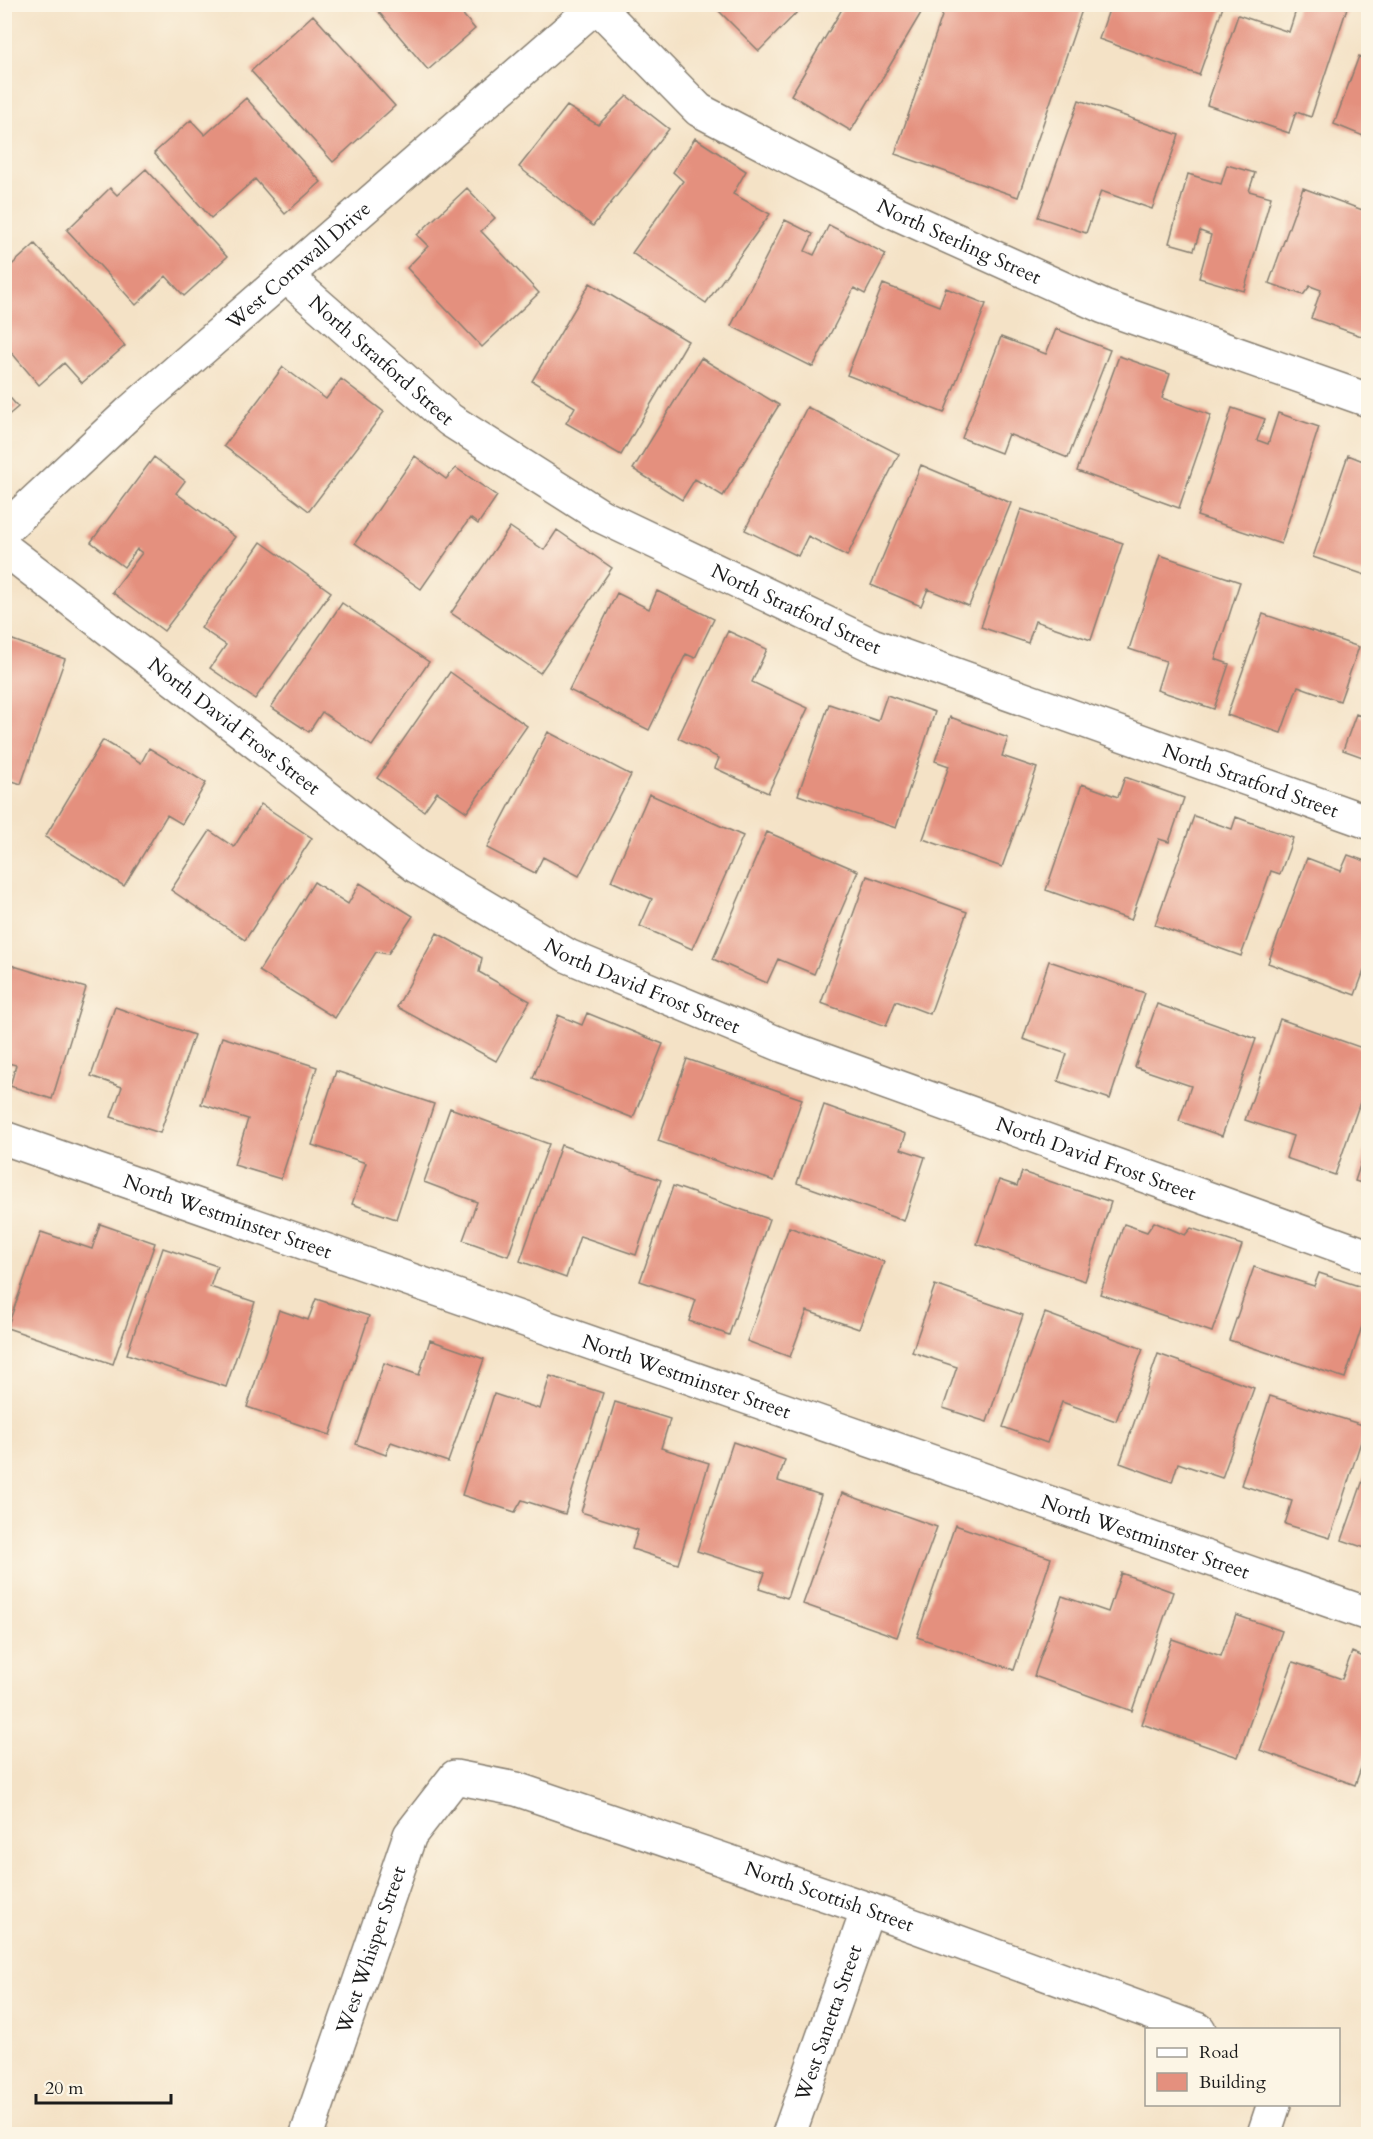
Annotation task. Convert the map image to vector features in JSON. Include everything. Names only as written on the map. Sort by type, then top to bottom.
[{"type":"street","name":"West Cornwall Drive","points":[[4,530],[131,411],[597,5]]},
{"type":"street","name":"North Sterling Street","points":[[597,5],[699,111],[894,212],[1104,307],[1368,400]]},
{"type":"street","name":"North Stratford Street","points":[[286,277],[450,420],[601,516],[872,645],[1368,822]]},
{"type":"street","name":"North David Frost Street","points":[[4,548],[416,866],[568,956],[784,1046],[1368,1256]]},
{"type":"street","name":"North Westminster Street","points":[[4,1138],[1368,1614]]},
{"type":"street","name":"North Scottish Street","points":[[455,1777],[516,1788],[868,1910],[1193,2028]]},
{"type":"street","name":"West Whisper Street","points":[[307,2134],[410,1835],[455,1777]]},
{"type":"street","name":"West Sanetta Street","points":[[789,2134],[868,1910]]},
{"type":"street","points":[[1264,2134],[1273,2106]]},
{"type":"building","points":[[372,4],[454,4],[475,29],[428,70]]},
{"type":"building","points":[[712,4],[805,4],[759,51]]},
{"type":"building","points":[[845,4],[906,4],[921,13],[851,131],[791,95]]},
{"type":"building","points":[[946,4],[1084,4],[1018,197],[895,154]]},
{"type":"building","points":[[1111,4],[1224,4],[1199,75],[1099,39]]},
{"type":"building","points":[[1298,4],[1348,5],[1311,117],[1296,112],[1289,133],[1207,105],[1238,15],[1289,32]]},
{"type":"building","points":[[313,15],[395,106],[333,162],[251,71]]},
{"type":"building","points":[[1359,56],[1368,60],[1368,138],[1334,124]]},
{"type":"building","points":[[627,96],[669,129],[593,226],[519,167],[567,106],[598,125]]},
{"type":"building","points":[[246,98],[321,182],[285,214],[255,179],[211,218],[154,153],[191,120],[205,135]]},
{"type":"building","points":[[1079,100],[1179,135],[1152,209],[1101,191],[1086,233],[1038,217]]},
{"type":"building","points":[[695,138],[746,171],[733,194],[770,214],[706,303],[632,253],[683,181],[673,172]]},
{"type":"building","points":[[1227,165],[1255,173],[1249,191],[1271,197],[1244,291],[1199,278],[1211,235],[1200,231],[1194,250],[1169,243],[1188,174],[1221,184]]},
{"type":"building","points":[[146,169],[227,257],[184,296],[166,276],[136,305],[67,230],[110,188],[117,195]]},
{"type":"building","points":[[467,188],[495,218],[481,231],[539,293],[482,347],[407,268],[428,246],[417,235]]},
{"type":"building","points":[[1303,188],[1368,212],[1368,324],[1364,337],[1311,318],[1321,290],[1310,286],[1303,295],[1269,283]]},
{"type":"building","points":[[785,220],[813,234],[805,251],[814,255],[829,225],[886,254],[865,294],[854,288],[813,367],[731,326]]},
{"type":"building","points":[[35,244],[125,346],[82,383],[64,363],[39,385],[5,345],[5,271]]},
{"type":"building","points":[[590,283],[688,341],[621,455],[566,423],[575,407],[532,381]]},
{"type":"building","points":[[883,284],[939,306],[946,288],[986,304],[944,413],[847,375]]},
{"type":"building","points":[[1056,329],[1110,350],[1068,458],[1008,434],[1001,453],[962,438],[1001,337],[1046,354]]},
{"type":"building","points":[[1119,356],[1170,374],[1162,398],[1211,415],[1179,508],[1077,471]]},
{"type":"building","points":[[701,358],[779,405],[723,496],[695,479],[682,500],[633,469]]},
{"type":"building","points":[[283,367],[326,399],[341,379],[384,412],[309,511],[224,446]]},
{"type":"building","points":[[5,392],[18,407],[5,418]]},
{"type":"building","points":[[807,407],[899,454],[847,556],[808,536],[798,556],[745,530]]},
{"type":"building","points":[[1232,408],[1265,419],[1257,440],[1268,444],[1278,413],[1319,427],[1281,544],[1197,516]]},
{"type":"building","points":[[1348,455],[1368,463],[1368,576],[1313,557]]},
{"type":"building","points":[[415,456],[446,479],[456,468],[497,496],[478,524],[470,518],[421,589],[355,543]]},
{"type":"building","points":[[154,457],[185,481],[176,493],[235,537],[164,631],[112,592],[142,553],[137,549],[124,567],[91,542]]},
{"type":"building","points":[[921,465],[1011,503],[969,606],[928,589],[921,606],[871,585]]},
{"type":"building","points":[[1021,509],[1123,543],[1091,640],[1035,621],[1028,643],[981,627]]},
{"type":"building","points":[[510,527],[544,550],[557,530],[612,568],[540,673],[451,613]]},
{"type":"building","points":[[261,542],[331,592],[255,699],[210,668],[226,645],[201,628]]},
{"type":"building","points":[[1160,555],[1240,582],[1215,659],[1229,664],[1214,709],[1157,690],[1166,661],[1129,649]]},
{"type":"building","points":[[657,591],[714,619],[695,658],[686,654],[649,730],[569,690],[617,593],[649,609]]},
{"type":"building","points":[[342,603],[429,662],[372,746],[322,712],[309,732],[271,707]]},
{"type":"building","points":[[1263,614],[1359,647],[1340,701],[1298,686],[1281,733],[1227,715]]},
{"type":"building","points":[[728,631],[767,649],[752,682],[808,708],[768,793],[715,768],[719,758],[678,738]]},
{"type":"building","points":[[10,639],[65,659],[21,784],[4,778],[4,655]]},
{"type":"building","points":[[450,672],[527,726],[467,812],[437,792],[424,811],[377,778]]},
{"type":"building","points":[[887,695],[935,712],[896,828],[798,795],[829,704],[878,721]]},
{"type":"building","points":[[1368,710],[1368,759],[1343,750],[1356,714],[1366,718]]},
{"type":"building","points":[[950,717],[1008,738],[1002,756],[1037,768],[1002,867],[923,839],[949,766],[935,761]]},
{"type":"building","points":[[548,732],[631,775],[579,876],[543,857],[535,873],[487,848]]},
{"type":"building","points":[[103,740],[141,763],[149,748],[206,783],[182,824],[167,815],[124,886],[45,837]]},
{"type":"building","points":[[1125,777],[1184,798],[1169,842],[1159,839],[1131,920],[1046,890],[1082,784],[1118,797]]},
{"type":"building","points":[[649,794],[743,836],[692,949],[640,926],[652,899],[611,881]]},
{"type":"building","points":[[261,804],[312,838],[245,940],[171,890],[210,831],[234,847]]},
{"type":"building","points":[[1194,816],[1232,829],[1236,817],[1293,838],[1280,874],[1271,871],[1241,956],[1155,925]]},
{"type":"building","points":[[767,832],[858,871],[814,974],[778,959],[767,983],[713,959]]},
{"type":"building","points":[[1348,855],[1368,862],[1368,960],[1355,995],[1268,963],[1307,858],[1341,871]]},
{"type":"building","points":[[867,876],[967,912],[930,1014],[896,1001],[886,1026],[821,1003]]},
{"type":"building","points":[[314,882],[348,904],[360,883],[413,916],[388,954],[376,952],[335,1018],[259,971]]},
{"type":"building","points":[[437,933],[482,958],[479,972],[530,1001],[496,1061],[397,1007]]},
{"type":"building","points":[[1049,961],[1145,993],[1110,1099],[1058,1081],[1067,1054],[1023,1039]]},
{"type":"building","points":[[4,963],[86,988],[52,1099],[10,1086],[16,1065],[4,1062]]},
{"type":"building","points":[[1157,1004],[1256,1039],[1222,1136],[1179,1121],[1191,1086],[1135,1067]]},
{"type":"building","points":[[115,1007],[194,1035],[160,1133],[111,1117],[122,1087],[91,1076]]},
{"type":"building","points":[[587,1013],[663,1044],[633,1118],[533,1078],[558,1015],[582,1025]]},
{"type":"building","points":[[1280,1019],[1368,1050],[1368,1079],[1335,1175],[1286,1158],[1293,1136],[1245,1120]]},
{"type":"building","points":[[222,1037],[317,1067],[281,1179],[234,1165],[248,1119],[201,1104]]},
{"type":"building","points":[[687,1059],[802,1099],[774,1181],[658,1141]]},
{"type":"building","points":[[336,1071],[434,1104],[396,1219],[352,1204],[366,1163],[312,1145]]},
{"type":"building","points":[[824,1105],[906,1134],[901,1149],[925,1157],[904,1221],[797,1183]]},
{"type":"building","points":[[450,1108],[549,1144],[508,1256],[463,1240],[477,1202],[424,1182]]},
{"type":"building","points":[[1368,1141],[1368,1185],[1355,1181]]},
{"type":"building","points":[[561,1145],[661,1180],[636,1255],[580,1236],[566,1278],[520,1261]]},
{"type":"building","points":[[1022,1172],[1111,1202],[1085,1281],[977,1244],[999,1180],[1017,1186]]},
{"type":"building","points":[[673,1186],[769,1219],[729,1335],[689,1321],[696,1300],[640,1281]]},
{"type":"building","points":[[1154,1222],[1185,1235],[1191,1228],[1242,1245],[1212,1332],[1100,1294],[1124,1224],[1147,1232]]},
{"type":"building","points":[[100,1224],[155,1243],[113,1364],[7,1328],[41,1232],[92,1249]]},
{"type":"building","points":[[789,1227],[884,1262],[859,1329],[807,1311],[790,1357],[747,1341]]},
{"type":"building","points":[[163,1248],[217,1266],[210,1287],[255,1302],[226,1387],[127,1354]]},
{"type":"building","points":[[1254,1267],[1314,1286],[1319,1273],[1368,1289],[1368,1308],[1345,1378],[1229,1340]]},
{"type":"building","points":[[935,1285],[1023,1315],[987,1422],[943,1408],[957,1367],[912,1352]]},
{"type":"building","points":[[316,1299],[369,1316],[330,1435],[247,1407],[279,1310],[308,1320]]},
{"type":"building","points":[[1045,1313],[1143,1349],[1116,1421],[1062,1402],[1047,1443],[1003,1427]]},
{"type":"building","points":[[430,1340],[484,1359],[448,1462],[391,1442],[386,1455],[356,1444],[384,1363],[419,1375]]},
{"type":"building","points":[[1158,1354],[1254,1388],[1222,1478],[1178,1463],[1172,1482],[1120,1463]]},
{"type":"building","points":[[550,1376],[603,1393],[565,1514],[522,1500],[515,1512],[462,1495],[494,1394],[540,1409]]},
{"type":"building","points":[[1270,1396],[1366,1426],[1330,1538],[1285,1524],[1292,1501],[1241,1485]]},
{"type":"building","points":[[615,1402],[670,1419],[661,1448],[709,1463],[678,1564],[632,1549],[638,1530],[581,1512]]},
{"type":"building","points":[[733,1442],[785,1460],[778,1481],[821,1495],[787,1598],[759,1589],[765,1573],[697,1551]]},
{"type":"building","points":[[1368,1466],[1368,1549],[1342,1540]]},
{"type":"building","points":[[842,1493],[937,1527],[897,1637],[803,1604]]},
{"type":"building","points":[[955,1525],[1051,1558],[1014,1670],[917,1637]]},
{"type":"building","points":[[1121,1573],[1173,1592],[1132,1711],[1034,1676],[1062,1596],[1108,1612]]},
{"type":"building","points":[[1236,1615],[1282,1631],[1238,1757],[1142,1724],[1172,1639],[1221,1656]]},
{"type":"building","points":[[1352,1652],[1368,1659],[1368,1748],[1355,1785],[1260,1750],[1293,1662],[1342,1679]]}]
